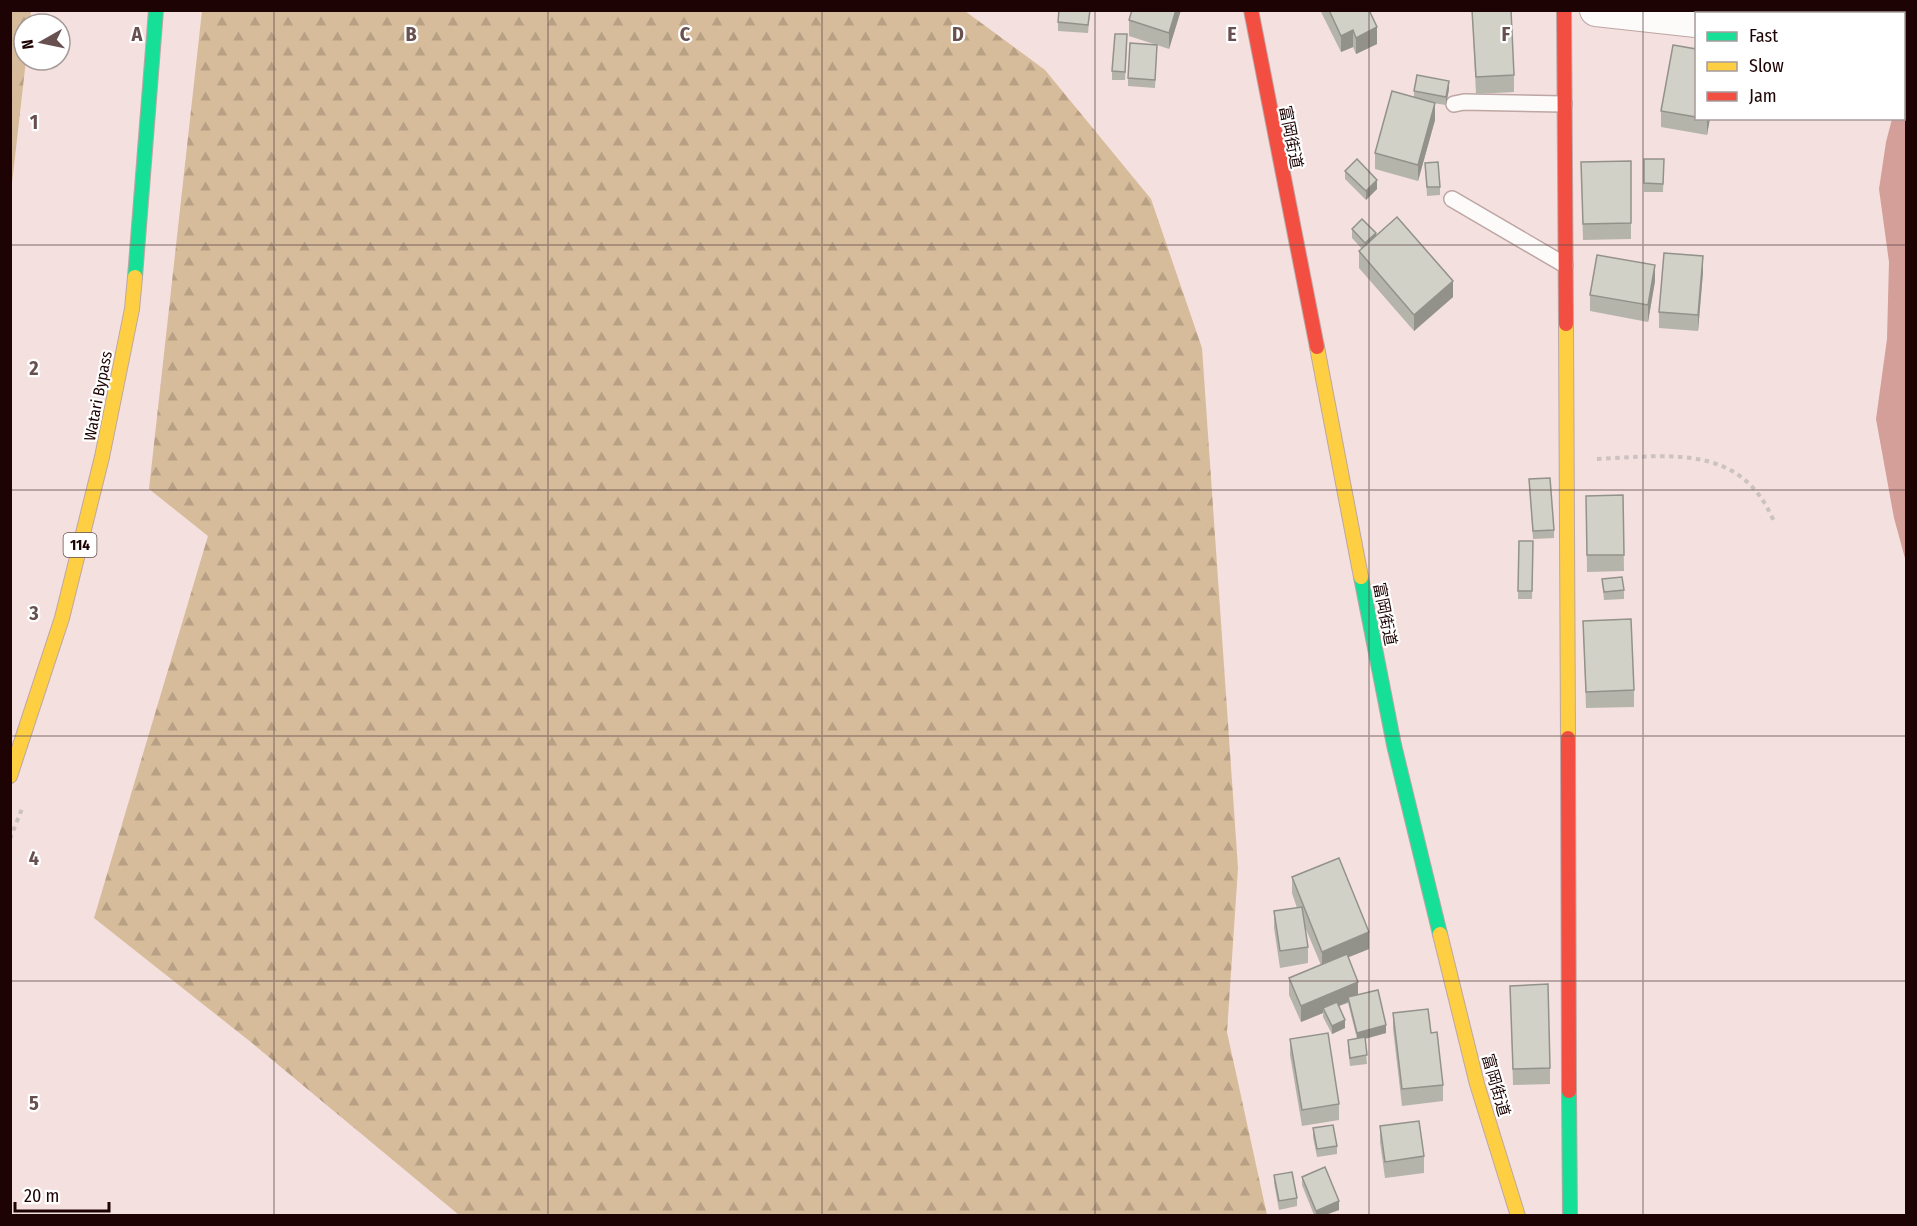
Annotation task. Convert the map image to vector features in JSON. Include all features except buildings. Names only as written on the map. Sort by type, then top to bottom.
[{"type":"main road","name":"Watari Bypass","points":[[10,776],[62,618],[102,457],[132,309],[156,10]]},
{"type":"main road","name":"富岡街道","points":[[1251,10],[1394,745],[1477,1084],[1518,1215]]},
{"type":"main road","points":[[1563,10],[1570,1215]]},
{"type":"street","points":[[1596,10],[1695,21]]},
{"type":"lane","points":[[1454,104],[1464,102],[1564,104]]},
{"type":"lane","points":[[1452,199],[1565,265]]},
{"type":"path","points":[[1567,460],[1680,455],[1719,464],[1739,474],[1767,505],[1775,524]]},
{"type":"green space","points":[[11,10],[31,11],[12,12],[12,72],[25,72],[11,192]]},
{"type":"green space","points":[[202,11],[965,11],[1045,70],[1151,199],[1202,348],[1238,868],[1227,1032],[1267,1215],[459,1215],[252,1043],[94,918],[208,536],[149,489]]},
{"type":"shaded area","points":[[1906,67],[1906,562],[1894,518],[1876,419],[1887,339],[1889,262],[1879,189],[1892,120],[1905,120]]},
{"type":"traffic: fast","points":[[135,277],[156,10]]},
{"type":"traffic: fast","points":[[1361,577],[1394,745],[1440,934]]},
{"type":"traffic: fast","points":[[1569,1091],[1570,1216]]},
{"type":"traffic: slow","points":[[10,776],[62,618],[102,457],[132,309],[135,277]]},
{"type":"traffic: slow","points":[[1566,324],[1568,738]]},
{"type":"traffic: slow","points":[[1317,347],[1361,577]]},
{"type":"traffic: slow","points":[[1440,934],[1477,1084],[1518,1216]]},
{"type":"traffic: jam","points":[[1251,10],[1317,347]]},
{"type":"traffic: jam","points":[[1564,10],[1566,324]]},
{"type":"traffic: jam","points":[[1568,738],[1569,1091]]}]
